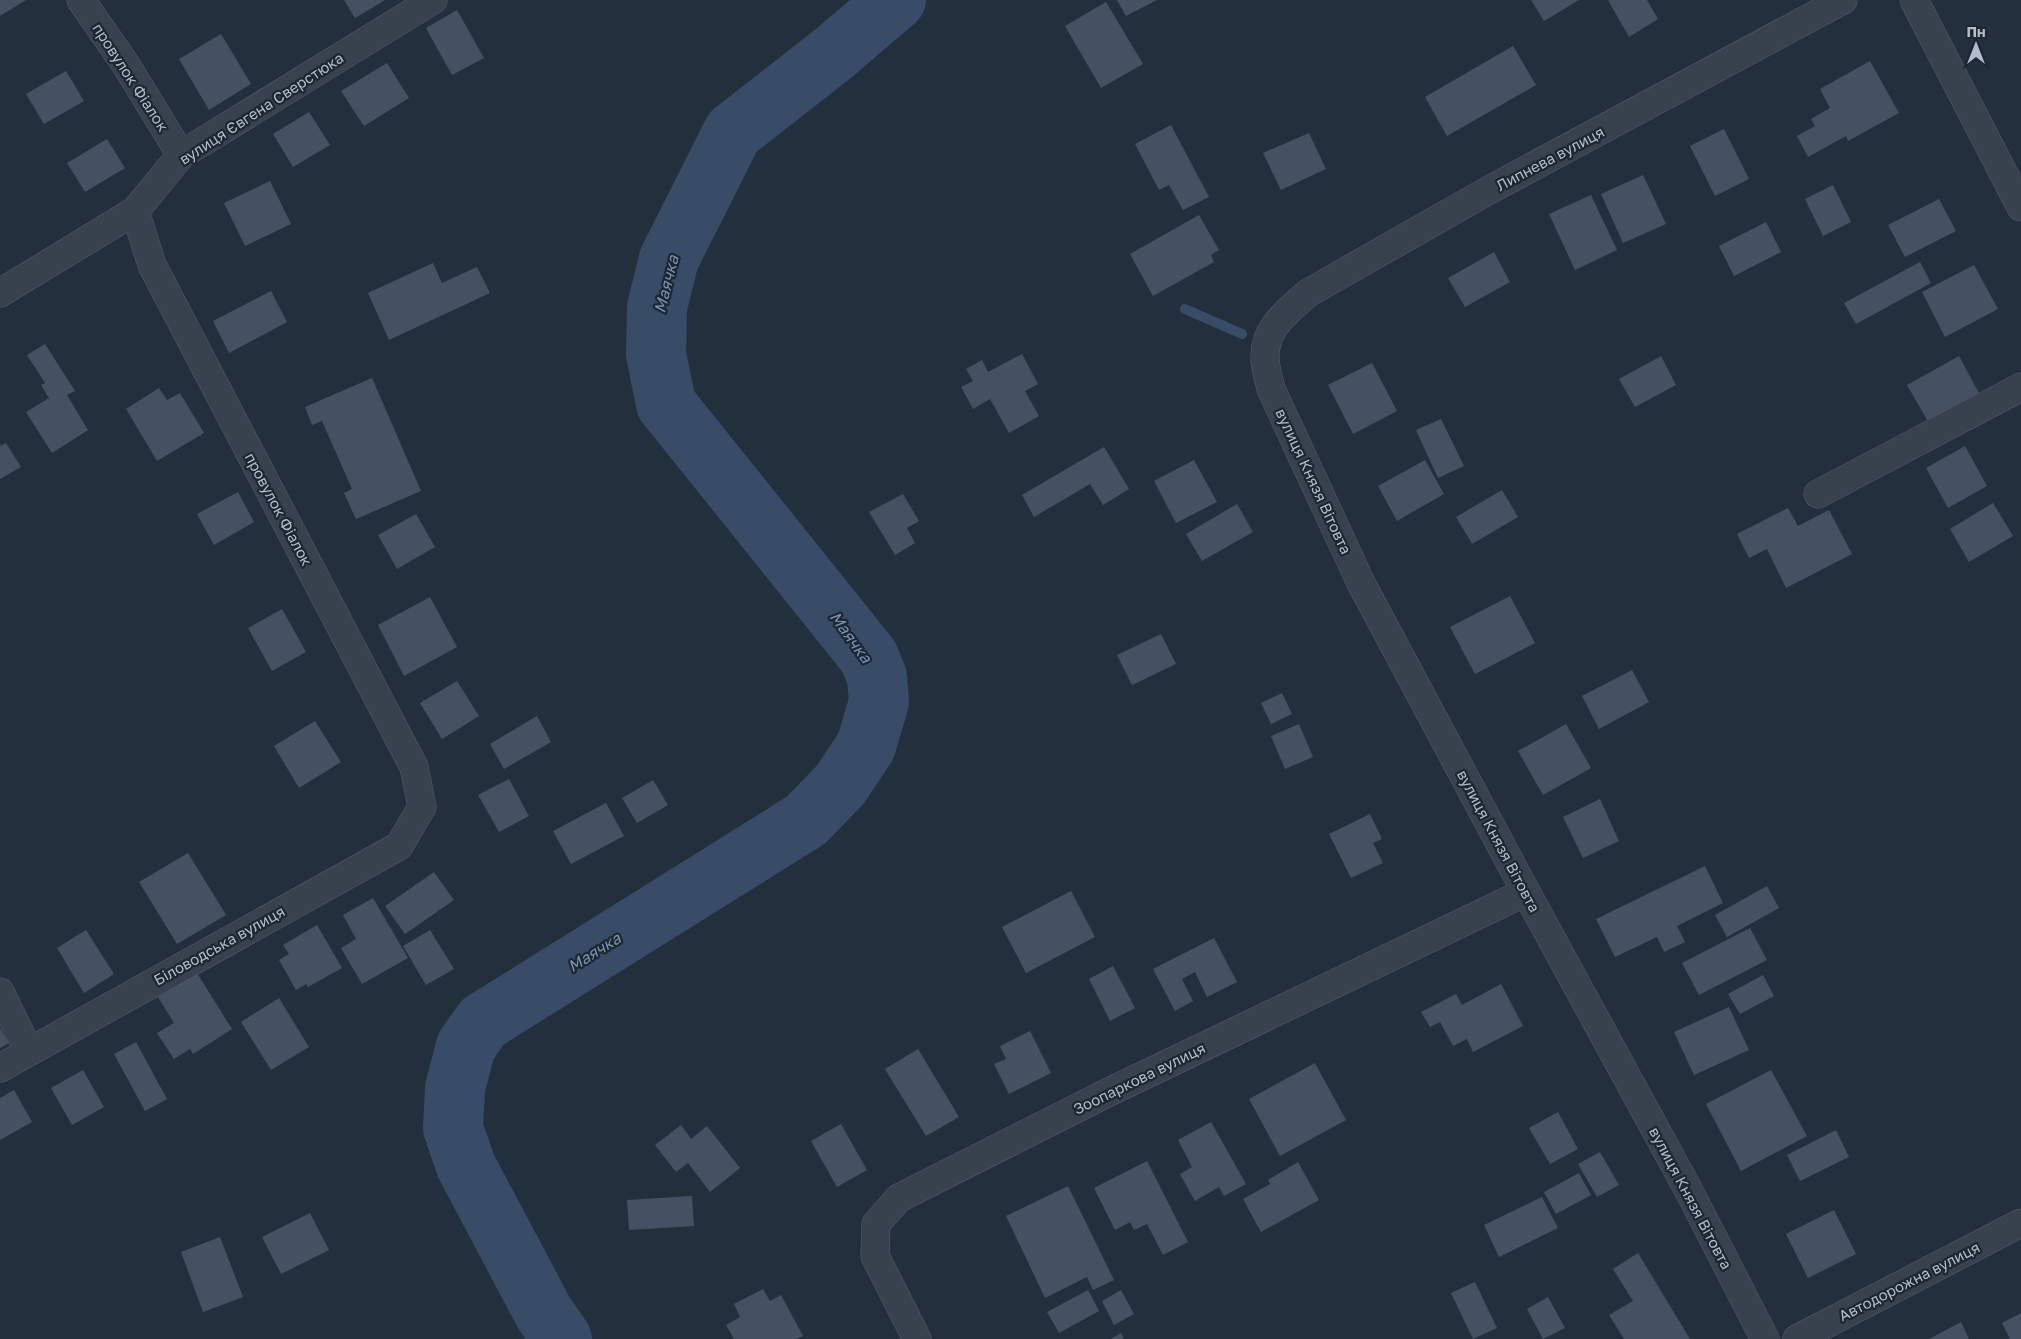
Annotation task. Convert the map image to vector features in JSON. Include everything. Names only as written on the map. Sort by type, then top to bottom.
[{"type":"street","name":"провулок Фіалок","points":[[81,0],[126,65],[181,156]]},
{"type":"street","name":"вулиця Євгена Сверстюка","points":[[0,293],[135,211],[181,156],[433,0]]},
{"type":"street","name":"Липнева вулиця","points":[[1270,332],[1284,314],[1308,293],[1491,189],[1842,0]]},
{"type":"street","points":[[1914,0],[2021,207]]},
{"type":"street","name":"провулок Фіалок","points":[[135,211],[152,265],[414,768],[422,807]]},
{"type":"street","name":"вулиця Князя Вітовта","points":[[1270,332],[1265,358],[1271,389],[1361,583],[1689,1191],[1765,1339]]},
{"type":"street","points":[[1818,494],[2021,387]]},
{"type":"street","name":"Біловодська вулиця","points":[[0,1068],[399,846],[422,807]]},
{"type":"street","name":"Зоопаркова вулиця","points":[[917,1339],[875,1256],[876,1224],[900,1198],[1109,1092],[1526,892]]},
{"type":"street","points":[[0,992],[29,1052]]},
{"type":"street","name":"Автодорожна вулиця","points":[[1797,1339],[2021,1223]]},
{"type":"building","points":[[0,0],[26,0],[0,16]]},
{"type":"building","points":[[344,0],[385,0],[355,18]]},
{"type":"building","points":[[1117,0],[1157,0],[1126,16]]},
{"type":"building","points":[[1531,0],[1579,0],[1544,21]]},
{"type":"building","points":[[1608,0],[1647,0],[1658,19],[1629,37]]},
{"type":"building","points":[[1106,2],[1143,64],[1101,88],[1065,26]]},
{"type":"building","points":[[457,10],[484,58],[452,75],[426,28]]},
{"type":"building","points":[[221,34],[251,84],[209,110],[179,59]]},
{"type":"building","points":[[1513,46],[1536,85],[1447,136],[1425,97]]},
{"type":"building","points":[[1870,61],[1899,113],[1848,141],[1846,136],[1808,157],[1797,136],[1815,126],[1811,119],[1830,108],[1820,89]]},
{"type":"building","points":[[387,63],[409,98],[364,126],[341,91]]},
{"type":"building","points":[[66,71],[84,101],[44,124],[26,94]]},
{"type":"building","points":[[309,112],[330,145],[293,167],[273,134]]},
{"type":"building","points":[[1171,125],[1209,197],[1183,210],[1169,185],[1159,190],[1135,144]]},
{"type":"building","points":[[1724,129],[1749,179],[1715,196],[1690,146]]},
{"type":"building","points":[[1309,133],[1326,169],[1281,190],[1263,153]]},
{"type":"building","points":[[107,139],[125,168],[85,192],[67,163]]},
{"type":"building","points":[[1643,175],[1666,224],[1623,243],[1601,194]]},
{"type":"building","points":[[270,181],[291,224],[245,246],[224,203]]},
{"type":"building","points":[[1833,185],[1851,222],[1823,236],[1805,199]]},
{"type":"building","points":[[1591,195],[1617,250],[1575,270],[1549,214]]},
{"type":"building","points":[[1939,199],[1956,231],[1905,257],[1888,225]]},
{"type":"building","points":[[1199,215],[1219,250],[1211,255],[1214,262],[1153,296],[1130,254]]},
{"type":"building","points":[[1766,222],[1781,252],[1734,276],[1719,246]]},
{"type":"building","points":[[1494,252],[1510,282],[1465,307],[1448,278]]},
{"type":"building","points":[[1920,262],[1931,283],[1856,324],[1844,303]]},
{"type":"building","points":[[433,263],[442,283],[477,267],[490,293],[389,340],[368,293]]},
{"type":"building","points":[[1974,265],[1998,309],[1945,337],[1922,292]]},
{"type":"building","points":[[271,291],[287,322],[229,353],[213,321]]},
{"type":"building","points":[[45,344],[75,391],[67,395],[88,430],[52,453],[26,412],[49,398],[41,385],[45,383],[27,355]]},
{"type":"building","points":[[1022,354],[1038,384],[1025,391],[1039,416],[1009,433],[990,399],[973,409],[961,387],[973,381],[966,369],[982,360],[988,372]]},
{"type":"building","points":[[1661,356],[1676,385],[1635,407],[1619,379]]},
{"type":"building","points":[[1959,356],[1981,397],[1930,425],[1907,385]]},
{"type":"building","points":[[1372,363],[1397,411],[1353,434],[1328,385]]},
{"type":"building","points":[[372,378],[421,491],[356,519],[344,493],[352,489],[322,421],[312,425],[305,407]]},
{"type":"building","points":[[159,388],[167,400],[180,393],[204,433],[157,461],[126,409]]},
{"type":"building","points":[[1441,419],[1464,466],[1438,478],[1416,430]]},
{"type":"building","points":[[0,443],[1,446],[6,443],[21,467],[0,479]]},
{"type":"building","points":[[1965,446],[1987,486],[1948,508],[1926,468]]},
{"type":"building","points":[[1104,447],[1129,489],[1103,505],[1090,484],[1034,517],[1022,495]]},
{"type":"building","points":[[1194,460],[1217,502],[1176,523],[1154,481]]},
{"type":"building","points":[[1425,460],[1444,494],[1397,521],[1378,486]]},
{"type":"building","points":[[1502,490],[1518,517],[1472,544],[1456,517]]},
{"type":"building","points":[[238,492],[254,522],[214,545],[197,514]]},
{"type":"building","points":[[903,494],[919,521],[907,528],[915,543],[895,555],[869,512]]},
{"type":"building","points":[[1993,503],[2013,536],[1969,562],[1950,529]]},
{"type":"building","points":[[1237,504],[1253,532],[1202,561],[1186,534]]},
{"type":"building","points":[[1788,508],[1798,526],[1829,510],[1852,554],[1786,588],[1767,549],[1749,558],[1737,534]]},
{"type":"building","points":[[416,514],[435,547],[397,569],[378,535]]},
{"type":"building","points":[[1510,596],[1535,643],[1475,674],[1450,627]]},
{"type":"building","points":[[430,597],[457,647],[404,676],[378,625]]},
{"type":"building","points":[[282,609],[306,652],[272,671],[248,628]]},
{"type":"building","points":[[1161,634],[1176,664],[1132,685],[1117,655]]},
{"type":"building","points":[[1632,670],[1649,702],[1599,729],[1582,696]]},
{"type":"building","points":[[457,681],[479,716],[442,739],[420,703]]},
{"type":"building","points":[[1282,693],[1292,714],[1271,724],[1261,703]]},
{"type":"building","points":[[537,716],[551,742],[504,769],[490,744]]},
{"type":"building","points":[[315,721],[341,762],[299,788],[274,746]]},
{"type":"building","points":[[1299,724],[1313,757],[1285,769],[1271,736]]},
{"type":"building","points":[[1566,724],[1591,768],[1543,795],[1518,751]]},
{"type":"building","points":[[509,779],[529,816],[499,832],[478,795]]},
{"type":"building","points":[[653,780],[668,805],[637,823],[622,798]]},
{"type":"building","points":[[1600,799],[1619,841],[1583,858],[1563,817]]},
{"type":"building","points":[[606,803],[624,836],[571,864],[553,831]]},
{"type":"building","points":[[1370,814],[1382,839],[1373,843],[1383,863],[1351,878],[1329,834]]},
{"type":"building","points":[[188,853],[226,915],[177,944],[139,882]]},
{"type":"building","points":[[1705,866],[1723,903],[1677,926],[1685,942],[1664,952],[1657,937],[1615,957],[1596,919]]},
{"type":"building","points":[[434,872],[454,900],[405,934],[385,906]]},
{"type":"building","points":[[1767,886],[1779,908],[1727,937],[1715,915]]},
{"type":"building","points":[[1071,891],[1095,937],[1026,973],[1002,927]]},
{"type":"building","points":[[373,898],[408,958],[362,984],[341,948],[356,939],[343,915]]},
{"type":"building","points":[[317,925],[342,968],[308,987],[306,984],[296,990],[279,960],[289,954],[283,945]]},
{"type":"building","points":[[1750,928],[1767,960],[1699,995],[1682,963]]},
{"type":"building","points":[[86,930],[114,974],[84,993],[57,948]]},
{"type":"building","points":[[430,930],[454,969],[426,985],[403,946]]},
{"type":"building","points":[[1214,938],[1237,982],[1207,997],[1195,972],[1182,979],[1193,1001],[1175,1011],[1153,969]]},
{"type":"building","points":[[1113,966],[1135,1008],[1110,1021],[1089,979]]},
{"type":"building","points":[[197,973],[232,1029],[193,1054],[190,1049],[174,1059],[157,1033],[174,1023],[158,997]]},
{"type":"building","points":[[1763,975],[1774,996],[1740,1014],[1728,994]]},
{"type":"building","points":[[1501,984],[1523,1026],[1473,1052],[1467,1039],[1453,1046],[1440,1022],[1430,1027],[1421,1012],[1456,994],[1462,1005]]},
{"type":"building","points":[[279,998],[309,1047],[271,1070],[241,1022]]},
{"type":"building","points":[[1729,1007],[1749,1050],[1694,1075],[1674,1032]]},
{"type":"building","points":[[0,1028],[9,1043],[0,1048]]},
{"type":"building","points":[[1030,1031],[1051,1073],[1009,1094],[994,1064],[1006,1059],[1000,1046]]},
{"type":"building","points":[[136,1042],[167,1099],[145,1111],[114,1054]]},
{"type":"building","points":[[918,1049],[959,1117],[926,1136],[885,1069]]},
{"type":"building","points":[[1315,1063],[1346,1120],[1280,1156],[1249,1099]]},
{"type":"building","points":[[83,1070],[104,1107],[72,1125],[51,1088]]},
{"type":"building","points":[[1771,1070],[1807,1136],[1741,1171],[1706,1104]]},
{"type":"building","points":[[14,1090],[32,1122],[0,1140],[0,1098]]},
{"type":"building","points":[[1558,1112],[1578,1149],[1550,1164],[1529,1128]]},
{"type":"building","points":[[1211,1122],[1246,1184],[1224,1196],[1219,1187],[1195,1201],[1180,1174],[1192,1167],[1178,1140]]},
{"type":"building","points":[[841,1124],[867,1170],[837,1187],[811,1141]]},
{"type":"building","points":[[681,1125],[691,1139],[707,1126],[740,1168],[710,1192],[688,1163],[676,1172],[655,1145]]},
{"type":"building","points":[[1836,1130],[1849,1157],[1800,1181],[1787,1155]]},
{"type":"building","points":[[1600,1152],[1619,1185],[1597,1197],[1578,1164]]},
{"type":"building","points":[[1147,1161],[1188,1242],[1163,1255],[1147,1224],[1134,1230],[1130,1222],[1115,1230],[1094,1188]]},
{"type":"building","points":[[1298,1162],[1319,1200],[1261,1232],[1243,1199],[1270,1184],[1268,1180]]},
{"type":"building","points":[[1579,1173],[1591,1195],[1556,1214],[1544,1192]]},
{"type":"building","points":[[1068,1186],[1114,1280],[1093,1290],[1087,1277],[1045,1298],[1006,1216]]},
{"type":"building","points":[[692,1196],[694,1226],[629,1230],[627,1200]]},
{"type":"building","points":[[1542,1197],[1558,1228],[1499,1257],[1484,1225]]},
{"type":"building","points":[[1834,1210],[1856,1254],[1808,1278],[1786,1234]]},
{"type":"building","points":[[310,1213],[329,1250],[281,1274],[262,1237]]},
{"type":"building","points":[[220,1237],[243,1297],[203,1312],[181,1252]]},
{"type":"building","points":[[1638,1253],[1690,1339],[1624,1339],[1609,1315],[1633,1301],[1613,1269]]},
{"type":"building","points":[[1475,1282],[1497,1328],[1473,1339],[1451,1293]]},
{"type":"building","points":[[763,1289],[770,1301],[781,1295],[803,1336],[797,1339],[734,1339],[726,1325],[740,1317],[734,1304]]},
{"type":"building","points":[[1088,1290],[1099,1311],[1059,1333],[1047,1312]]},
{"type":"building","points":[[1121,1290],[1134,1314],[1114,1325],[1102,1301]]},
{"type":"building","points":[[1548,1297],[1565,1328],[1543,1339],[1527,1309]]},
{"type":"building","points":[[2021,1313],[2021,1339],[2010,1339],[2002,1323]]},
{"type":"building","points":[[1961,1322],[1969,1339],[1929,1339]]},
{"type":"building","points":[[1121,1333],[1124,1339],[1111,1339]]},
{"type":"waterway","name":"Маячка","points":[[562,1339],[544,1313],[466,1166],[453,1128],[455,1088],[466,1046],[483,1022],[806,820],[840,785],[866,746],[879,702],[877,677],[869,657],[666,404],[656,354],[657,307],[669,259],[733,132],[834,53],[896,0]]},
{"type":"waterway","points":[[1185,309],[1242,334]]}]
